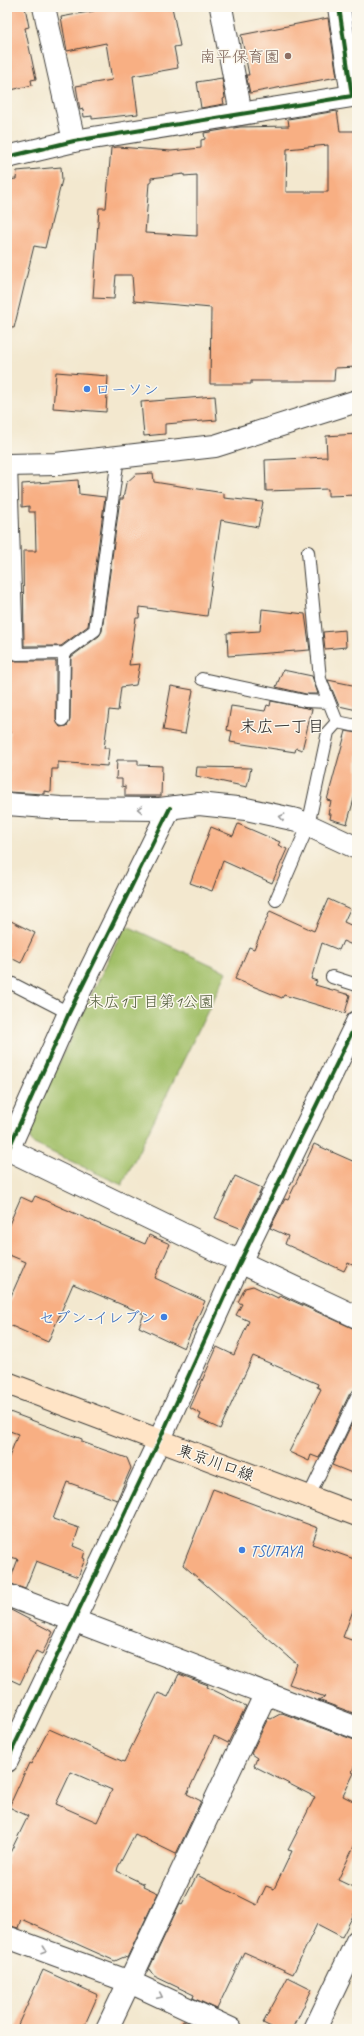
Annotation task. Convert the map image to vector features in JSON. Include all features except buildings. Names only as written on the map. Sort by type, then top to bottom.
[{"type":"main road","name":"東京川口線","points":[[7,1383],[357,1514]]},
{"type":"street","points":[[44,7],[74,141]]},
{"type":"street","points":[[221,7],[241,114]]},
{"type":"street","points":[[7,157],[74,141],[352,96],[339,7]]},
{"type":"street","points":[[9,465],[56,464],[215,446],[357,401]]},
{"type":"street","points":[[7,804],[61,808],[170,808],[200,804],[246,809],[297,820],[357,848]]},
{"type":"street","points":[[170,808],[69,1013],[8,1150],[357,1317]]},
{"type":"street","points":[[7,1761],[159,1441],[240,1262],[356,1026]]},
{"type":"street","points":[[7,1595],[357,1728]]},
{"type":"street","points":[[107,2029],[266,1693]]},
{"type":"street","points":[[7,1937],[130,1982],[231,2029]]},
{"type":"street","points":[[315,2029],[357,1941]]},
{"type":"lane","points":[[9,465],[11,621],[17,654],[64,653],[96,630],[118,457]]},
{"type":"lane","points":[[308,552],[320,679],[337,722]]},
{"type":"lane","points":[[63,720],[64,653]]},
{"type":"lane","points":[[202,679],[305,701],[329,702]]},
{"type":"lane","points":[[337,722],[357,726]]},
{"type":"lane","points":[[276,900],[308,826],[328,732],[337,722]]},
{"type":"lane","points":[[332,977],[357,985]]},
{"type":"lane","points":[[7,981],[69,1013]]},
{"type":"lane","points":[[309,1496],[357,1396]]},
{"type":"green space","name":"末広1丁目第1公園","points":[[125,925],[227,972],[122,1185],[32,1143],[27,1130]]},
{"type":"cycle path","points":[[7,157],[74,141],[352,96],[339,7]]},
{"type":"cycle path","points":[[8,1150],[69,1013],[170,808]]},
{"type":"cycle path","points":[[7,1761],[159,1441],[240,1262],[357,1022]]},
{"type":"place","name":"南平保育園","points":[[288,56]]},
{"type":"place","name":"ローソン","points":[[87,389]]},
{"type":"place","name":"セブン-イレブン","points":[[164,1317]]},
{"type":"place","name":"TSUTAYA","points":[[242,1550]]},
{"type":"district","name":"末広一丁目","points":[[282,726]]}]
